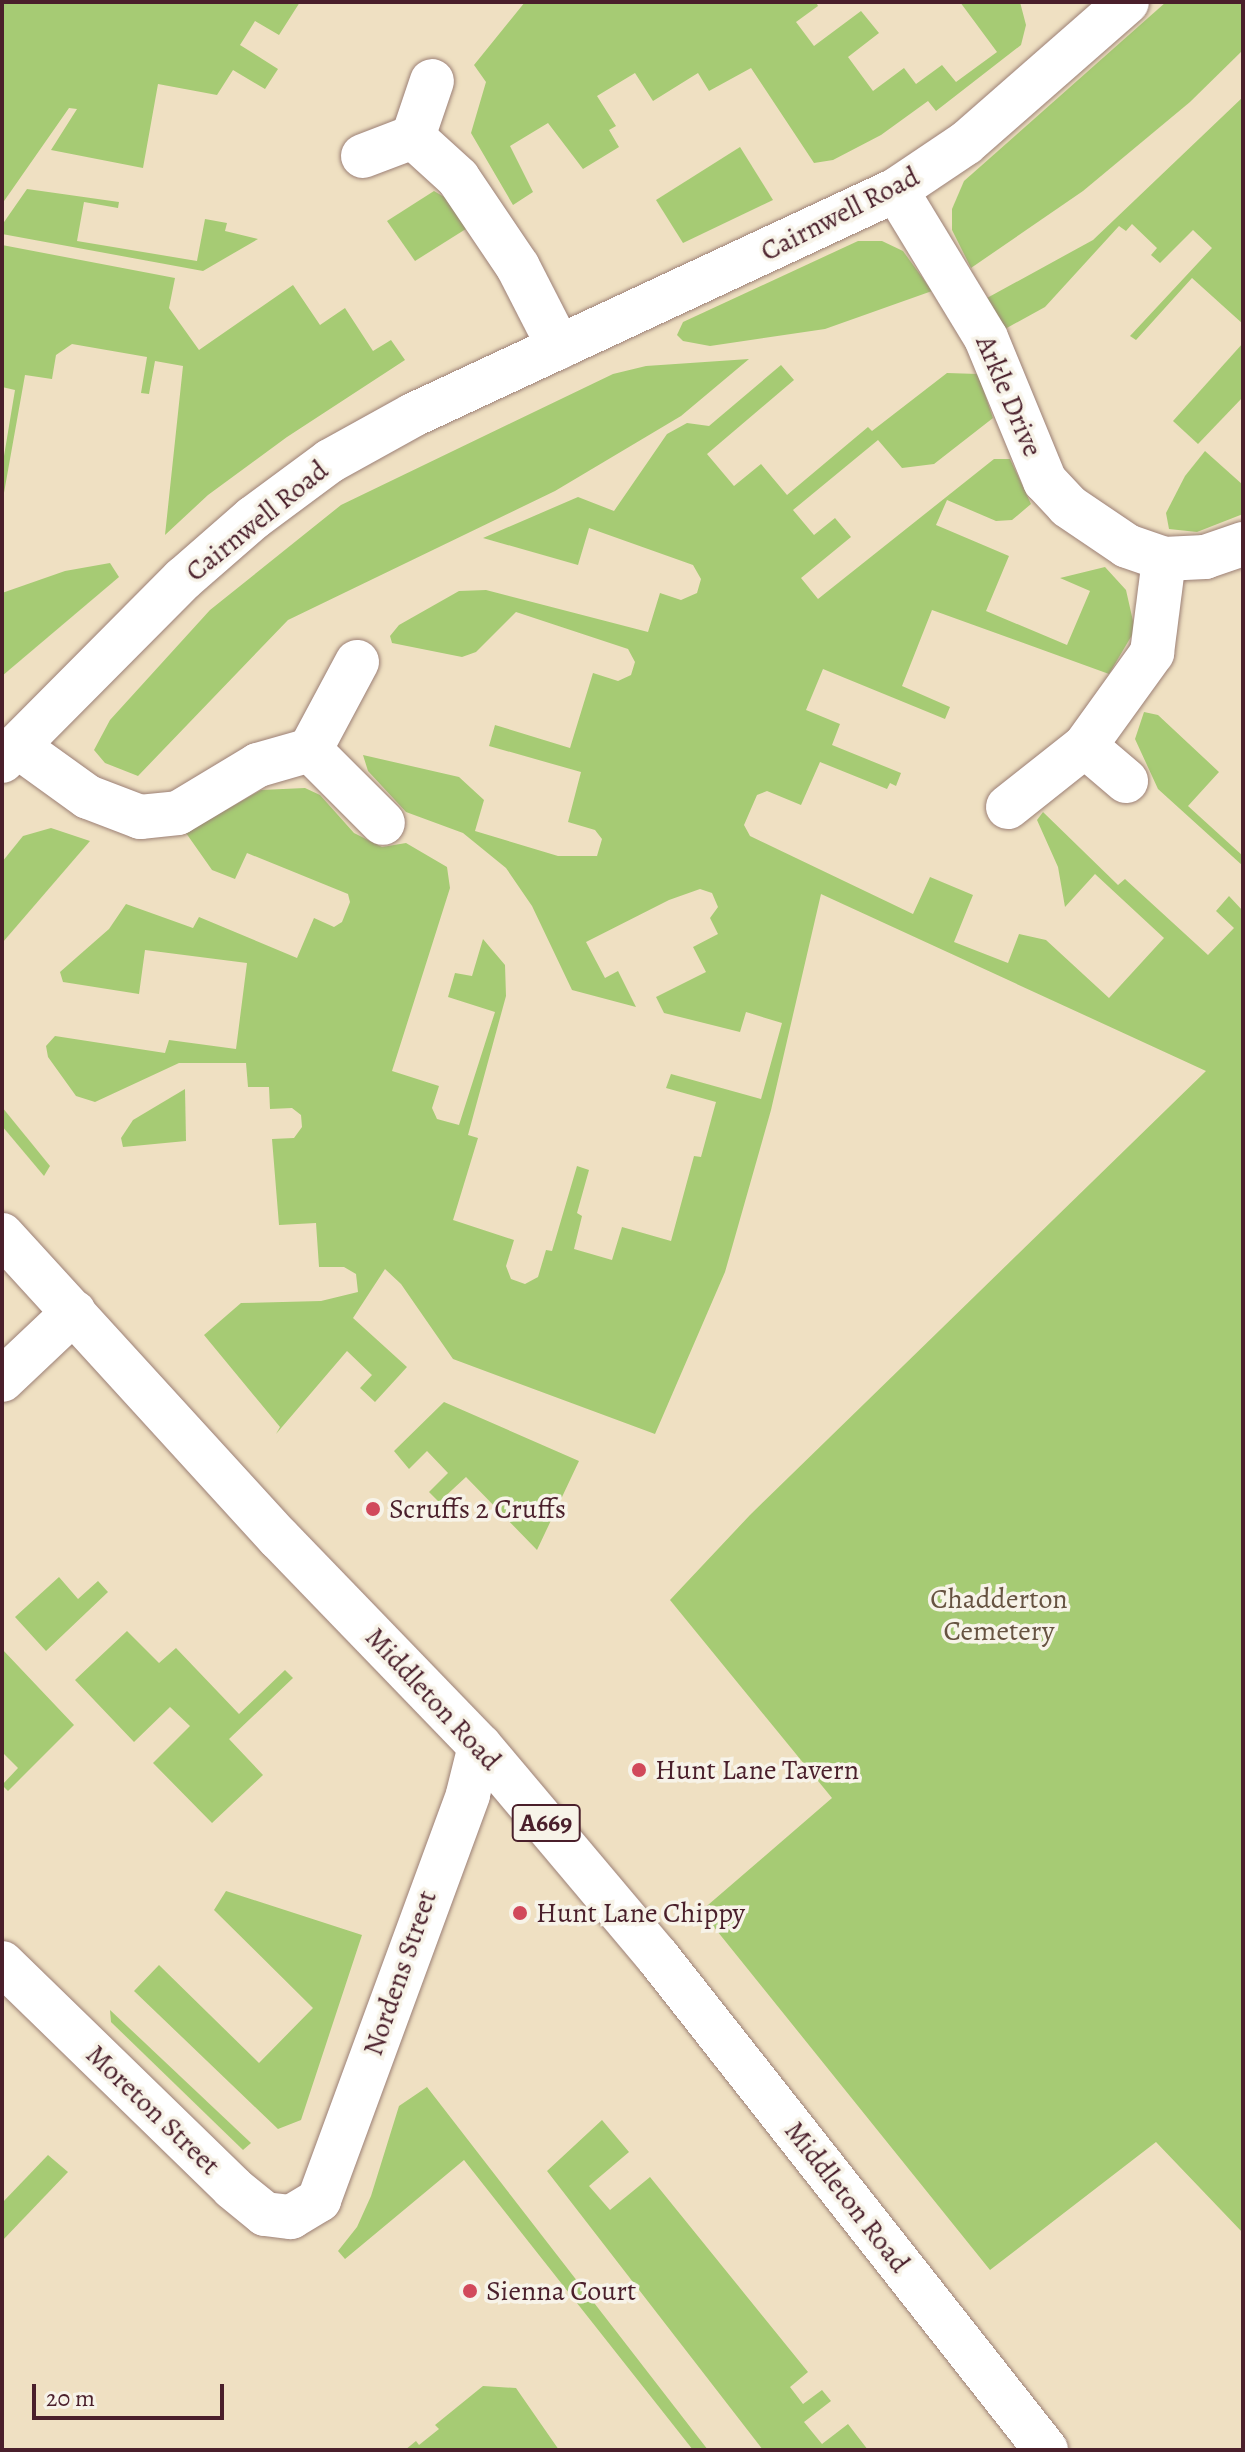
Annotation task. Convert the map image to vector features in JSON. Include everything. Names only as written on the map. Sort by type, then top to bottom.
[{"type":"street","name":"Cairnwell Road","points":[[10,753],[183,579],[297,485],[413,415],[896,190],[966,143],[1101,10]]},
{"type":"street","points":[[413,137],[432,81]]},
{"type":"street","points":[[363,156],[413,137]]},
{"type":"street","points":[[413,137],[458,178],[518,267],[559,347]]},
{"type":"street","name":"Arkle Drive","points":[[896,190],[986,338],[1045,481],[1097,528],[1164,559],[1205,557],[1243,544]]},
{"type":"street","points":[[1008,807],[1085,746],[1152,653],[1164,559]]},
{"type":"street","points":[[10,753],[77,791],[140,817],[178,813],[258,765],[310,750],[357,662]]},
{"type":"street","points":[[1085,746],[1126,781]]},
{"type":"street","points":[[310,750],[383,823]]},
{"type":"street","name":"Middleton Road","points":[[2,1235],[279,1538],[480,1746],[657,1956],[1046,2450]]},
{"type":"street","points":[[2,1380],[74,1312]]},
{"type":"street","name":"Nordens Street","points":[[319,2200],[468,1794],[480,1746]]},
{"type":"street","name":"Moreton Street","points":[[2,1963],[265,2214],[291,2217],[319,2200]]},
{"type":"green space","points":[[2,2],[300,2],[279,35],[255,21],[240,45],[278,69],[265,89],[233,70],[217,95],[158,84],[143,168],[51,150],[77,109],[69,108],[2,204]]},
{"type":"green space","points":[[525,2],[816,2],[818,6],[796,22],[814,46],[861,11],[879,33],[848,57],[873,91],[904,68],[916,84],[942,65],[956,82],[997,52],[960,2],[1020,2],[1026,25],[1021,45],[936,111],[928,101],[881,135],[833,160],[814,163],[751,68],[709,91],[698,73],[653,101],[635,73],[597,96],[616,126],[609,130],[619,147],[583,169],[548,123],[510,146],[533,192],[513,205],[471,133],[486,82],[474,65]]},
{"type":"green space","points":[[1166,2],[1243,2],[1243,50],[1190,102],[1083,191],[971,268],[952,230],[952,209],[964,181]]},
{"type":"green space","points":[[1243,97],[1243,324],[1192,278],[1136,340],[1130,336],[1212,248],[1193,230],[1160,263],[1151,255],[1157,248],[1132,224],[1126,231],[1119,226],[1045,307],[1005,329],[987,298],[1093,240]]},
{"type":"green space","points":[[740,147],[773,200],[683,243],[656,200]]},
{"type":"green space","points":[[27,189],[119,202],[118,208],[84,202],[77,241],[197,261],[205,219],[227,223],[225,231],[258,239],[203,271],[2,234],[2,225]]},
{"type":"green space","points":[[434,191],[451,201],[469,227],[415,261],[387,221]]},
{"type":"green space","points":[[858,241],[882,241],[903,251],[932,291],[825,329],[710,346],[683,341],[677,335],[683,322]]},
{"type":"green space","points":[[2,245],[175,278],[169,308],[199,350],[293,285],[320,325],[345,308],[373,351],[391,340],[405,360],[287,437],[208,495],[165,535],[183,366],[155,361],[149,394],[141,393],[147,357],[72,344],[56,355],[52,379],[25,375],[2,504],[2,468],[15,390],[2,387]]},
{"type":"green space","points":[[1243,343],[1243,397],[1198,444],[1173,421]]},
{"type":"green space","points":[[749,359],[681,416],[555,491],[288,620],[138,776],[105,763],[94,750],[110,720],[210,610],[341,505],[613,374],[646,366]]},
{"type":"green space","name":"Chadderton Cemetery","points":[[781,365],[794,380],[707,454],[734,486],[761,464],[787,495],[868,427],[872,431],[947,373],[978,374],[993,418],[934,464],[902,468],[878,440],[793,510],[814,535],[835,518],[851,537],[801,578],[818,599],[994,459],[1010,459],[1031,504],[1012,520],[996,521],[947,500],[936,525],[1009,556],[986,611],[1067,645],[1090,591],[1060,578],[1105,567],[1126,590],[1135,630],[1109,674],[932,610],[902,686],[950,707],[945,719],[823,669],[806,710],[840,724],[832,745],[901,773],[896,786],[890,783],[887,789],[820,762],[801,805],[767,791],[757,795],[744,825],[750,836],[913,914],[930,877],[973,895],[954,942],[1008,963],[1019,934],[1046,940],[1109,998],[1164,938],[1095,874],[1065,907],[1058,867],[1037,820],[1043,812],[1118,885],[1125,879],[1208,955],[1234,928],[1216,911],[1229,896],[1243,911],[1243,2233],[1156,2142],[990,2270],[701,1911],[832,1798],[670,1600],[750,1515],[1206,1071],[821,894],[771,1110],[725,1272],[655,1434],[453,1359],[401,1284],[385,1269],[353,1318],[407,1367],[375,1402],[360,1388],[372,1375],[347,1351],[276,1434],[280,1427],[204,1335],[241,1303],[321,1301],[358,1292],[356,1274],[344,1267],[319,1267],[316,1223],[279,1225],[272,1139],[294,1138],[302,1127],[301,1115],[292,1108],[270,1109],[269,1087],[248,1087],[246,1063],[179,1063],[95,1102],[76,1096],[48,1057],[46,1046],[55,1036],[165,1053],[169,1040],[236,1049],[247,963],[145,950],[139,994],[63,982],[60,972],[109,929],[126,904],[193,928],[199,917],[297,958],[314,918],[334,927],[342,922],[350,902],[348,894],[247,853],[235,879],[212,870],[186,833],[261,790],[305,788],[320,795],[354,833],[382,847],[406,843],[447,867],[450,888],[392,1071],[439,1086],[432,1108],[437,1119],[459,1125],[495,1012],[448,997],[455,973],[472,976],[483,939],[505,965],[506,996],[468,1135],[478,1138],[453,1220],[514,1240],[506,1266],[511,1279],[525,1284],[538,1277],[546,1250],[552,1251],[577,1166],[589,1170],[577,1213],[582,1216],[574,1249],[612,1260],[622,1227],[671,1241],[694,1156],[701,1157],[716,1102],[666,1088],[671,1074],[761,1099],[782,1023],[746,1012],[740,1032],[664,1013],[656,997],[706,972],[693,947],[718,934],[710,918],[718,907],[712,893],[700,889],[669,900],[586,942],[605,978],[618,971],[636,1007],[572,990],[532,906],[506,868],[463,833],[406,812],[368,771],[363,755],[459,777],[484,800],[475,831],[558,856],[597,856],[602,839],[595,830],[568,822],[581,772],[489,746],[495,725],[570,748],[593,673],[618,681],[631,675],[635,662],[628,649],[516,612],[476,652],[462,657],[392,643],[390,636],[399,625],[459,591],[486,590],[648,632],[660,593],[681,600],[697,593],[701,579],[693,565],[589,528],[578,565],[483,538],[578,497],[614,511],[667,434],[687,423],[709,426]]},
{"type":"green space","points":[[1205,451],[1243,485],[1243,514],[1197,532],[1169,529],[1166,513],[1185,476]]},
{"type":"green space","points":[[110,563],[119,577],[2,676],[2,593],[65,571]]},
{"type":"green space","points":[[1144,712],[1158,715],[1219,772],[1188,806],[1243,856],[1243,866],[1158,789],[1135,739]]},
{"type":"green space","points":[[51,828],[90,841],[3,942],[2,862],[23,836]]},
{"type":"green space","points":[[185,1089],[186,1141],[123,1147],[121,1138],[133,1120]]},
{"type":"green space","points":[[2,1107],[50,1166],[44,1176],[2,1126]]},
{"type":"green space","points":[[444,1402],[579,1461],[537,1550],[466,1477],[439,1502],[429,1492],[448,1473],[427,1451],[409,1469],[394,1451]]},
{"type":"green space","points":[[59,1577],[78,1599],[98,1581],[108,1592],[46,1651],[15,1617]]},
{"type":"green space","points":[[127,1631],[159,1663],[176,1648],[239,1714],[285,1670],[293,1678],[229,1739],[263,1775],[212,1823],[153,1763],[190,1726],[170,1707],[134,1742],[75,1680]]},
{"type":"green space","points":[[2,1649],[74,1725],[8,1791],[2,1785],[18,1768],[2,1752]]},
{"type":"green space","points":[[226,1891],[362,1935],[301,2120],[278,2129],[134,1991],[159,1965],[259,2063],[313,2008],[214,1910]]},
{"type":"green space","points":[[110,2010],[251,2143],[243,2150],[111,2022]]},
{"type":"green space","points":[[427,2087],[708,2450],[693,2450],[464,2160],[345,2259],[338,2251],[357,2227],[371,2196],[399,2106]]},
{"type":"green space","points":[[602,2120],[629,2152],[589,2186],[610,2210],[650,2177],[808,2372],[790,2387],[803,2404],[822,2390],[831,2401],[804,2422],[822,2444],[848,2424],[868,2450],[763,2450],[547,2171]]},
{"type":"green space","points":[[48,2155],[68,2172],[2,2241],[2,2203]]},
{"type":"green space","points":[[483,2386],[516,2388],[559,2450],[405,2450],[416,2441],[419,2445],[439,2429],[435,2425]]},
{"type":"place","name":"Scruffs 2 Cruffs","points":[[373,1509]]},
{"type":"place","name":"Hunt Lane Tavern","points":[[639,1770]]},
{"type":"place","name":"Hunt Lane Chippy","points":[[520,1913]]},
{"type":"place","name":"Sienna Court","points":[[470,2291]]}]
